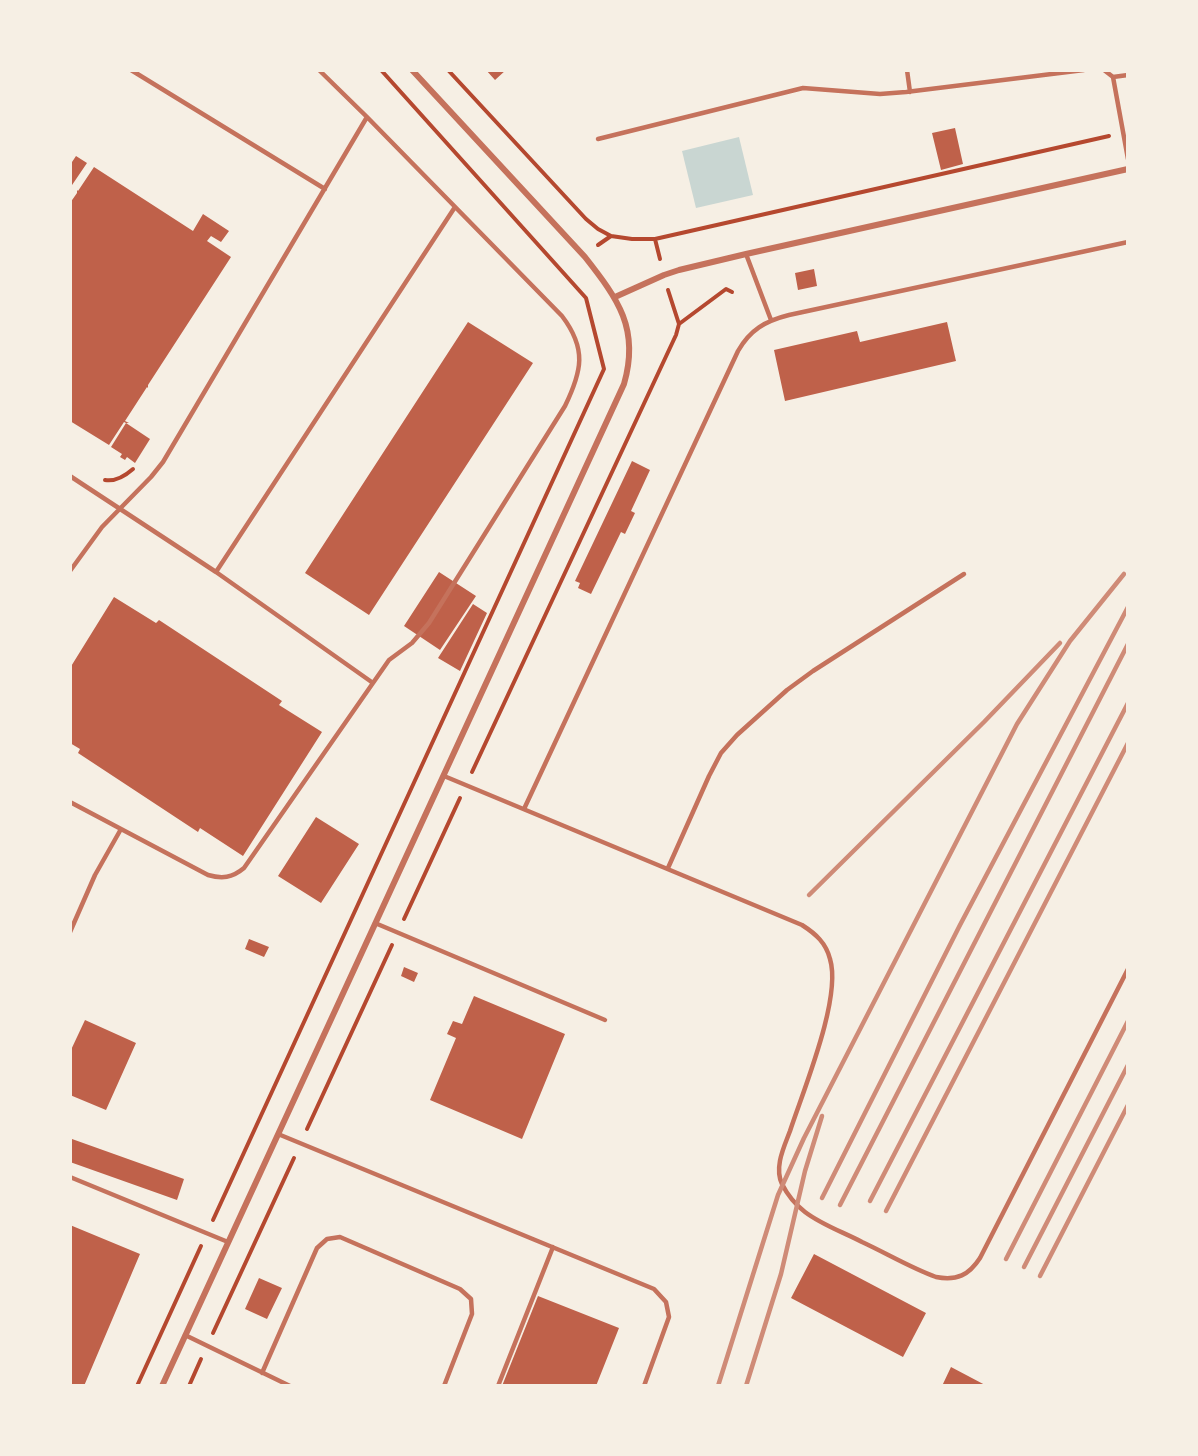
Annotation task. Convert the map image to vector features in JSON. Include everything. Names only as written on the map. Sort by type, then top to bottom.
[{"type":"street","points":[[162,1386],[624,384],[629,367],[625,320],[615,297],[585,257],[412,70]]},
{"type":"street","points":[[615,297],[664,275],[746,254],[1128,169]]},
{"type":"lane","points":[[131,70],[325,189]]},
{"type":"lane","points":[[70,802],[208,875],[224,878],[237,874],[250,862],[389,660],[412,643],[429,623],[566,406],[578,376],[579,345],[569,326],[319,70]]},
{"type":"lane","points":[[907,70],[910,92]]},
{"type":"lane","points":[[598,139],[803,88],[880,94],[1084,70]]},
{"type":"lane","points":[[1104,70],[1113,77],[1128,159]]},
{"type":"lane","points":[[1113,77],[1128,75]]},
{"type":"lane","points":[[70,571],[102,527],[164,462],[367,117]]},
{"type":"lane","points":[[216,572],[454,207]]},
{"type":"lane","points":[[524,809],[738,351],[755,329],[771,320],[1128,242]]},
{"type":"lane","points":[[746,254],[771,320]]},
{"type":"lane","points":[[70,476],[122,508],[216,572],[373,683]]},
{"type":"lane","points":[[668,868],[712,769],[721,753],[737,735],[787,690],[813,671],[964,574]]},
{"type":"lane","points":[[444,776],[668,868],[802,925],[815,933],[825,945],[831,960],[833,979],[831,999],[782,1153],[779,1167],[780,1177],[797,1204],[816,1219],[936,1277],[948,1279],[967,1274],[980,1258],[1128,969]]},
{"type":"lane","points":[[70,932],[95,875],[121,829]]},
{"type":"lane","points":[[375,923],[605,1020]]},
{"type":"lane","points":[[278,1134],[647,1285],[661,1295],[669,1317],[644,1386]]},
{"type":"lane","points":[[70,1177],[228,1242]]},
{"type":"lane","points":[[262,1373],[317,1248],[327,1239],[340,1237],[460,1289],[471,1299],[472,1314],[444,1386]]},
{"type":"lane","points":[[498,1386],[553,1247]]},
{"type":"lane","points":[[185,1335],[290,1386]]},
{"type":"path","points":[[137,1386],[604,369],[586,298],[381,70]]},
{"type":"path","points":[[448,70],[586,219],[611,236],[632,239],[655,238],[1123,133]]},
{"type":"path","points":[[598,245],[611,236]]},
{"type":"path","points":[[189,1386],[676,335],[679,324],[664,275]]},
{"type":"path","points":[[679,324],[726,289],[732,292]]},
{"type":"path","points":[[103,479],[114,480],[125,476],[136,467]]},
{"type":"shaded area","points":[[739,137],[753,195],[696,208],[682,151]]},
{"type":"building","points":[[486,70],[506,70],[495,80]]},
{"type":"building","points":[[955,128],[963,164],[941,170],[932,133]]},
{"type":"building","points":[[76,156],[87,163],[70,188],[70,165]]},
{"type":"building","points":[[94,167],[193,231],[203,214],[229,231],[221,242],[211,236],[207,241],[231,257],[125,421],[129,423],[124,422],[109,445],[70,421],[70,203]]},
{"type":"building","points":[[814,269],[817,286],[798,290],[795,273]]},
{"type":"building","points":[[468,322],[533,363],[369,615],[305,573]]},
{"type":"building","points":[[947,322],[956,361],[785,401],[774,350],[857,331],[860,342]]},
{"type":"building","points":[[126,423],[150,439],[135,463],[127,457],[125,460],[120,457],[122,454],[111,447]]},
{"type":"building","points":[[632,461],[650,470],[631,511],[635,513],[625,534],[621,532],[591,594],[578,588],[580,583],[575,581]]},
{"type":"building","points":[[439,572],[476,596],[440,650],[404,626]]},
{"type":"building","points":[[114,597],[156,623],[159,620],[282,701],[279,705],[322,732],[243,856],[200,828],[198,832],[78,753],[80,749],[70,743],[70,668]]},
{"type":"building","points":[[473,604],[487,613],[460,671],[438,658]]},
{"type":"building","points":[[316,817],[359,844],[321,903],[278,876]]},
{"type":"building","points":[[249,939],[269,947],[264,957],[245,949]]},
{"type":"building","points":[[404,967],[418,973],[414,982],[401,976]]},
{"type":"building","points":[[474,996],[565,1034],[522,1139],[430,1100],[456,1038],[447,1034],[453,1021],[462,1024]]},
{"type":"building","points":[[85,1020],[136,1043],[106,1110],[70,1095],[70,1052]]},
{"type":"building","points":[[72,1139],[184,1179],[177,1200],[70,1162]]},
{"type":"building","points":[[70,1225],[140,1254],[84,1386],[70,1386]]},
{"type":"building","points":[[814,1254],[926,1313],[903,1357],[791,1298]]},
{"type":"building","points":[[259,1278],[282,1288],[267,1319],[245,1309]]},
{"type":"building","points":[[538,1296],[619,1328],[596,1386],[502,1386]]},
{"type":"building","points":[[951,1367],[987,1386],[942,1386]]},
{"type":"railway","points":[[718,1386],[778,1195],[804,1138],[1017,724],[1070,641],[1124,574]]},
{"type":"railway","points":[[822,1198],[960,925],[1128,607]]},
{"type":"railway","points":[[809,895],[984,722],[1060,643]]},
{"type":"railway","points":[[840,1205],[1128,644]]},
{"type":"railway","points":[[870,1201],[1128,703]]},
{"type":"railway","points":[[886,1211],[1128,743]]},
{"type":"railway","points":[[1006,1259],[1128,1021]]},
{"type":"railway","points":[[1024,1267],[1128,1065]]},
{"type":"railway","points":[[1040,1276],[1128,1105]]},
{"type":"railway","points":[[746,1386],[781,1274],[805,1171],[822,1116]]}]
